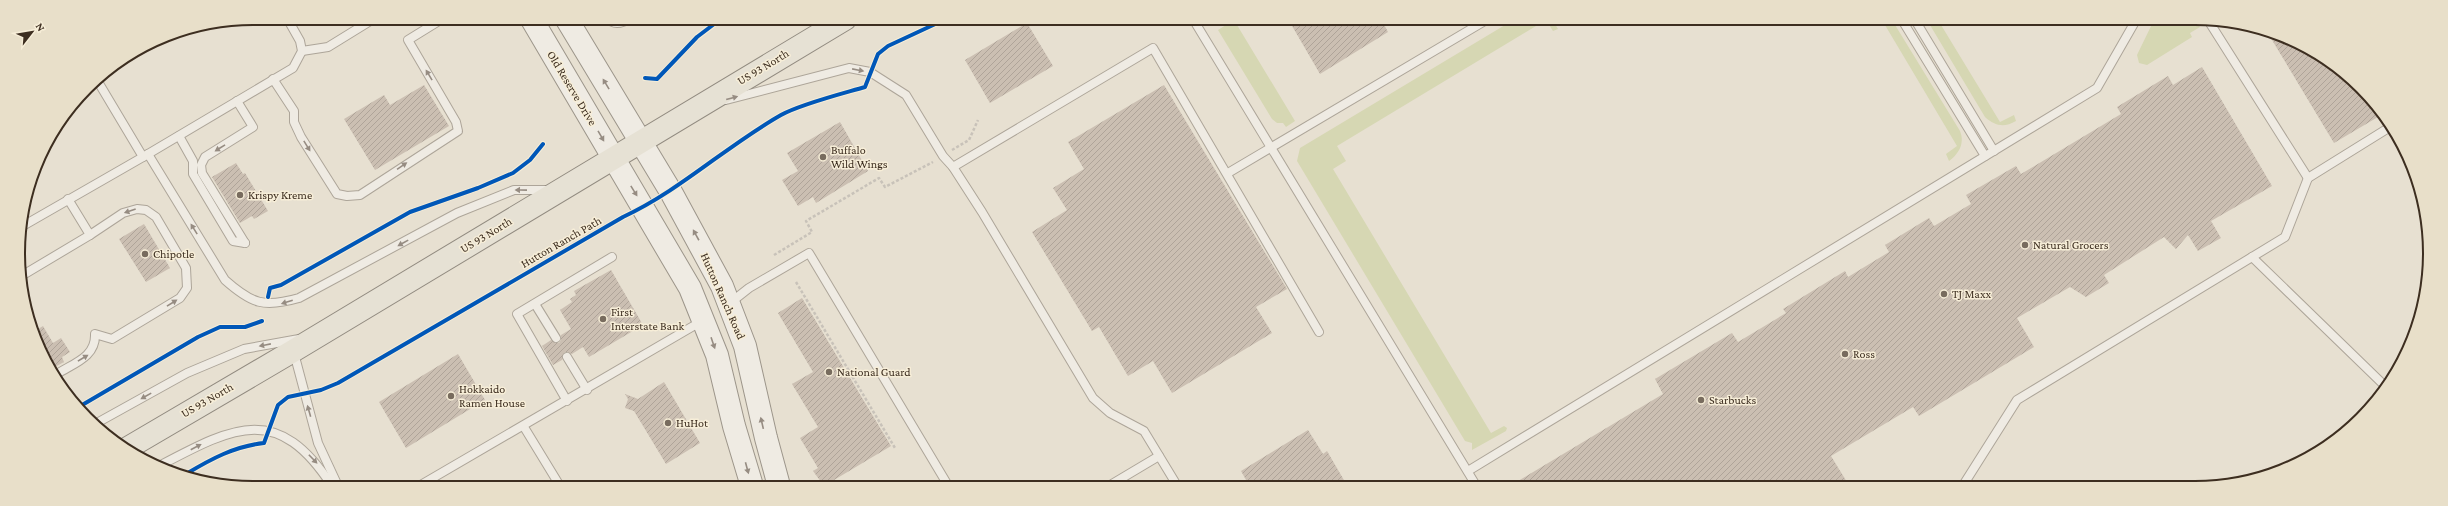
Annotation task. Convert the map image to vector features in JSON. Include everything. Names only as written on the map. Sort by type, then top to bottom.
[{"type":"main road","name":"Old Reserve Drive","points":[[535,25],[613,158]]},
{"type":"main road","points":[[570,25],[639,142]]},
{"type":"main road","name":"US 93 North","points":[[130,445],[293,351],[317,335],[835,25]]},
{"type":"main road","name":"Hutton Ranch Road","points":[[639,142],[697,238],[730,304],[745,346],[764,432],[779,481]]},
{"type":"main road","points":[[613,158],[672,256],[705,320],[728,392],[734,426],[750,481]]},
{"type":"lane","points":[[27,223],[146,156],[292,68],[302,51],[300,41],[291,25]]},
{"type":"lane","points":[[302,51],[328,47],[364,25]]},
{"type":"lane","points":[[273,79],[294,110],[294,122],[301,137],[337,194],[347,196],[360,195],[458,131],[456,122],[408,40],[432,25]]},
{"type":"lane","points":[[1197,25],[1474,481]]},
{"type":"lane","points":[[1228,173],[1478,25]]},
{"type":"lane","points":[[1905,25],[1985,156]]},
{"type":"lane","points":[[1918,25],[1994,151]]},
{"type":"lane","points":[[1468,471],[2097,88],[2133,25]]},
{"type":"lane","points":[[2211,25],[2308,178]]},
{"type":"lane","points":[[953,167],[1153,48],[1228,173],[1319,332]]},
{"type":"lane","points":[[695,108],[849,68],[870,72],[906,95],[943,156],[953,167],[1008,254],[1093,398],[1110,413],[1144,431],[1174,481]]},
{"type":"lane","points":[[100,85],[225,280],[241,294],[257,303],[278,304],[299,298],[457,213],[514,190],[560,190]]},
{"type":"lane","points":[[179,136],[192,161],[193,174],[233,241],[245,243],[202,173],[201,165],[205,157],[253,127],[237,101]]},
{"type":"lane","points":[[1966,481],[2017,400],[2285,237],[2308,178],[2387,129]]},
{"type":"lane","points":[[68,199],[90,235]]},
{"type":"lane","points":[[26,273],[124,213],[137,209],[146,210],[156,217],[186,268],[187,288],[180,298],[112,339],[95,334],[95,343],[91,353],[59,373]]},
{"type":"lane","points":[[730,304],[749,288],[809,253],[945,481]]},
{"type":"lane","points":[[567,401],[517,314],[612,257]]},
{"type":"lane","points":[[2252,257],[2382,383]]},
{"type":"lane","points":[[535,304],[556,338]]},
{"type":"lane","points":[[428,481],[524,427],[705,320]]},
{"type":"lane","points":[[100,421],[187,373],[244,350],[317,335]]},
{"type":"lane","points":[[293,351],[318,442],[336,481]]},
{"type":"lane","points":[[567,357],[586,390]]},
{"type":"lane","points":[[524,427],[557,481]]},
{"type":"lane","points":[[164,463],[204,442],[245,430],[270,430],[300,446],[319,466],[329,481]]},
{"type":"lane","points":[[1117,481],[1159,456]]},
{"type":"path","points":[[774,255],[812,232],[806,221],[879,178],[884,187],[943,156],[969,140],[978,120]]},
{"type":"path","points":[[796,282],[895,448]]},
{"type":"green space","points":[[1226,25],[1237,25],[1295,121],[1286,127],[1283,123],[1277,123],[1272,119],[1218,30]]},
{"type":"green space","points":[[1505,25],[1538,25],[1337,146],[1346,161],[1333,169],[1491,433],[1504,426],[1507,428],[1506,431],[1472,450],[1472,443],[1465,441],[1297,161],[1300,148]]},
{"type":"green space","points":[[1549,25],[1556,25],[1558,29],[1553,31]]},
{"type":"green space","points":[[1885,25],[1895,25],[1960,131],[1962,140],[1960,148],[1956,155],[1949,161],[1946,154],[1957,146]]},
{"type":"green space","points":[[1930,25],[1941,25],[2000,122],[2014,115],[2016,121],[2008,125],[2000,125],[1985,117]]},
{"type":"green space","points":[[2152,25],[2199,25],[2200,27],[2190,33],[2192,37],[2147,65],[2139,63],[2137,55]]},
{"type":"building","points":[[1024,25],[1028,25],[1053,66],[990,103],[965,60]]},
{"type":"building","points":[[1291,25],[1384,25],[1388,32],[1320,74]]},
{"type":"building","points":[[2271,38],[2282,42],[2322,63],[2356,92],[2378,117],[2334,143]]},
{"type":"building","points":[[2202,67],[2272,186],[2211,221],[2221,238],[2198,251],[2188,235],[2176,249],[2164,237],[2104,275],[2109,283],[2086,297],[2070,287],[2017,318],[2034,347],[1919,416],[1913,407],[1831,456],[1846,481],[1518,481],[1663,394],[1655,379],[1732,333],[1738,342],[1786,313],[1783,309],[1845,271],[1848,277],[1889,252],[1885,245],[1929,218],[1934,226],[1971,204],[1966,195],[2016,166],[2021,174],[2121,114],[2117,107],[2168,76],[2173,85]]},
{"type":"building","points":[[424,85],[449,126],[375,170],[344,119],[384,95],[390,105]]},
{"type":"building","points":[[1164,85],[1287,289],[1256,307],[1272,333],[1172,393],[1153,361],[1128,376],[1099,327],[1092,331],[1032,232],[1067,210],[1053,188],[1084,169],[1068,142]]},
{"type":"building","points":[[840,122],[868,171],[816,203],[813,197],[798,206],[782,180],[798,171],[787,153]]},
{"type":"building","points":[[236,163],[243,174],[245,173],[268,211],[254,219],[252,216],[240,223],[212,177]]},
{"type":"building","points":[[144,224],[170,268],[146,282],[119,239]]},
{"type":"building","points":[[611,270],[643,325],[589,357],[583,347],[572,354],[565,352],[562,360],[553,365],[542,346],[551,340],[559,343],[561,340],[561,335],[571,329],[560,310],[572,302],[570,299],[576,295],[574,291]]},
{"type":"building","points":[[802,298],[891,446],[832,481],[820,481],[813,471],[818,468],[800,438],[818,427],[792,384],[813,372],[778,313]]},
{"type":"building","points":[[43,326],[53,343],[61,338],[70,352],[62,357],[64,362],[56,367],[38,329]]},
{"type":"building","points":[[458,354],[485,400],[406,448],[379,402]]},
{"type":"building","points":[[664,382],[700,443],[666,464],[634,411],[625,408],[628,399],[625,394],[638,399]]},
{"type":"building","points":[[1308,430],[1323,454],[1327,451],[1344,481],[1247,481],[1241,471]]},
{"type":"cycle path","points":[[645,78],[657,79],[697,37],[713,25]]},
{"type":"cycle path","name":"Hutton Ranch Path","points":[[190,472],[233,450],[264,443],[278,405],[288,397],[321,390],[338,383],[664,194],[741,140],[781,115],[810,103],[865,87],[878,54],[888,46],[933,25]]},
{"type":"cycle path","points":[[268,297],[270,288],[281,285],[410,212],[478,188],[513,173],[530,160],[543,144]]},
{"type":"cycle path","points":[[83,404],[198,337],[220,327],[245,327],[262,321]]},
{"type":"place","name":"Buffalo Wild Wings","points":[[823,157]]},
{"type":"place","name":"Krispy Kreme","points":[[240,195]]},
{"type":"place","name":"Natural Grocers","points":[[2025,245]]},
{"type":"place","name":"Chipotle","points":[[145,254]]},
{"type":"place","name":"TJ Maxx","points":[[1944,294]]},
{"type":"place","name":"First Interstate Bank","points":[[603,319]]},
{"type":"place","name":"Ross","points":[[1845,354]]},
{"type":"place","name":"National Guard","points":[[829,372]]},
{"type":"place","name":"Hokkaido Ramen House","points":[[451,396]]},
{"type":"place","name":"Starbucks","points":[[1701,400]]},
{"type":"place","name":"HuHot","points":[[668,423]]}]
